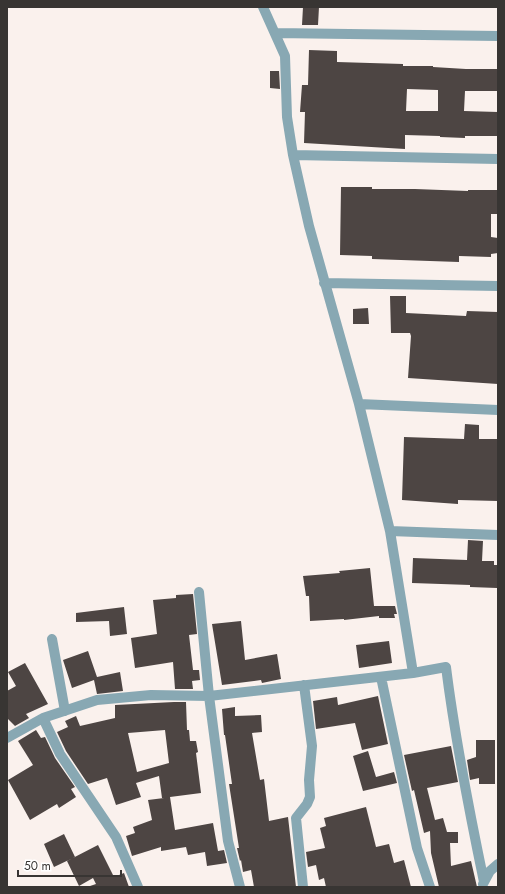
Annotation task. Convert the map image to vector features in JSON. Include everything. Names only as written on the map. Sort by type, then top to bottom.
[{"type":"street","points":[[263,7],[285,56],[287,117],[293,156],[309,226],[359,404],[390,531],[413,673]]},
{"type":"street","points":[[275,33],[498,36]]},
{"type":"street","points":[[293,156],[498,159]]},
{"type":"street","points":[[324,283],[498,286]]},
{"type":"street","points":[[359,404],[498,410]]},
{"type":"street","points":[[390,531],[498,535]]},
{"type":"street","points":[[199,592],[209,696],[228,841],[240,887]]},
{"type":"street","points":[[52,639],[65,711]]},
{"type":"street","points":[[7,738],[43,718],[97,700],[150,695],[209,696],[413,673],[446,667],[456,741],[482,884]]},
{"type":"street","points":[[381,676],[417,848],[430,887]]},
{"type":"street","points":[[303,887],[296,818],[310,797],[309,780],[312,746],[304,685]]},
{"type":"street","points":[[43,718],[60,754],[116,837],[138,887]]},
{"type":"street","points":[[482,884],[490,871],[498,864]]},
{"type":"building","points":[[303,7],[319,7],[318,25],[302,25]]},
{"type":"building","points":[[309,50],[337,51],[337,62],[403,64],[403,66],[433,66],[466,69],[498,69],[498,91],[465,91],[464,111],[498,112],[498,136],[465,136],[465,138],[405,135],[405,149],[304,143],[305,112],[300,112],[302,85],[308,85]],"holes":[[[407,89],[438,90],[438,111],[406,111]]]},
{"type":"building","points":[[270,71],[279,71],[280,89],[270,88]]},
{"type":"building","points":[[341,187],[468,191],[498,190],[498,214],[491,214],[491,237],[498,238],[498,253],[491,254],[491,257],[459,256],[459,262],[372,259],[372,256],[340,255]]},
{"type":"building","points":[[390,296],[406,296],[406,313],[466,316],[467,311],[498,312],[498,384],[408,378],[411,336],[410,333],[391,333]]},
{"type":"building","points":[[368,308],[369,324],[353,324],[353,309]]},
{"type":"building","points":[[465,424],[479,425],[479,439],[498,439],[498,501],[458,500],[458,504],[402,500],[404,437],[464,439]]},
{"type":"building","points":[[468,540],[483,541],[482,561],[494,561],[494,565],[498,565],[497,588],[470,587],[470,585],[412,583],[413,558],[467,560]]},
{"type":"building","points":[[370,568],[374,606],[395,606],[397,614],[394,614],[395,618],[379,618],[379,616],[344,620],[310,621],[309,596],[306,596],[303,576],[340,573],[339,571]]},
{"type":"building","points":[[193,594],[197,634],[189,635],[193,670],[199,670],[200,680],[192,681],[193,689],[175,689],[173,662],[135,668],[131,638],[157,634],[153,600],[176,598],[176,595]]},
{"type":"building","points":[[124,607],[127,634],[110,636],[109,621],[76,622],[76,613]]},
{"type":"building","points":[[241,621],[245,660],[277,654],[281,679],[262,683],[261,680],[222,685],[212,624]]},
{"type":"building","points":[[389,641],[392,663],[359,668],[356,645]]},
{"type":"building","points":[[88,651],[97,677],[120,672],[123,691],[97,694],[94,680],[72,688],[63,660]]},
{"type":"building","points":[[25,663],[48,704],[26,714],[29,718],[15,726],[7,718],[7,691],[16,686],[8,672]]},
{"type":"building","points":[[378,696],[388,744],[362,750],[355,723],[316,729],[313,701],[337,697],[338,705]]},
{"type":"building","points":[[186,702],[187,730],[189,730],[190,741],[196,741],[198,752],[196,753],[201,793],[170,797],[175,830],[213,823],[218,851],[224,850],[227,863],[207,866],[205,852],[188,855],[186,847],[161,851],[161,847],[132,856],[126,836],[135,833],[133,827],[152,820],[148,800],[164,798],[162,798],[159,776],[136,783],[141,797],[116,805],[107,778],[88,784],[66,751],[57,732],[68,727],[65,721],[76,716],[80,726],[115,718],[115,705]],"holes":[[[165,730],[169,763],[137,772],[128,733]]]},
{"type":"building","points":[[235,707],[235,716],[261,715],[262,732],[252,733],[260,780],[264,779],[269,821],[288,817],[296,887],[254,887],[251,870],[243,872],[237,848],[239,848],[229,784],[232,784],[224,735],[222,709]]},
{"type":"building","points":[[36,730],[41,738],[45,737],[55,758],[75,787],[71,789],[76,797],[59,808],[57,804],[30,820],[8,780],[33,765],[18,741]]},
{"type":"building","points":[[476,740],[495,740],[495,784],[479,784],[479,778],[470,780],[467,760],[476,757]]},
{"type":"building","points":[[451,746],[458,782],[427,788],[435,820],[443,818],[447,832],[458,832],[458,843],[450,843],[451,866],[471,861],[477,887],[439,887],[431,853],[430,831],[424,833],[404,755]]},
{"type":"building","points":[[368,751],[376,777],[394,772],[397,783],[363,791],[353,756]]},
{"type":"building","points":[[366,807],[376,847],[389,844],[394,863],[404,860],[411,887],[326,887],[324,878],[319,880],[316,865],[308,867],[306,852],[325,848],[320,828],[326,826],[324,818]]},
{"type":"building","points":[[64,834],[75,857],[54,867],[44,844]]},
{"type":"building","points":[[98,845],[114,877],[124,873],[129,887],[90,887],[96,884],[93,878],[79,886],[67,861]]}]
